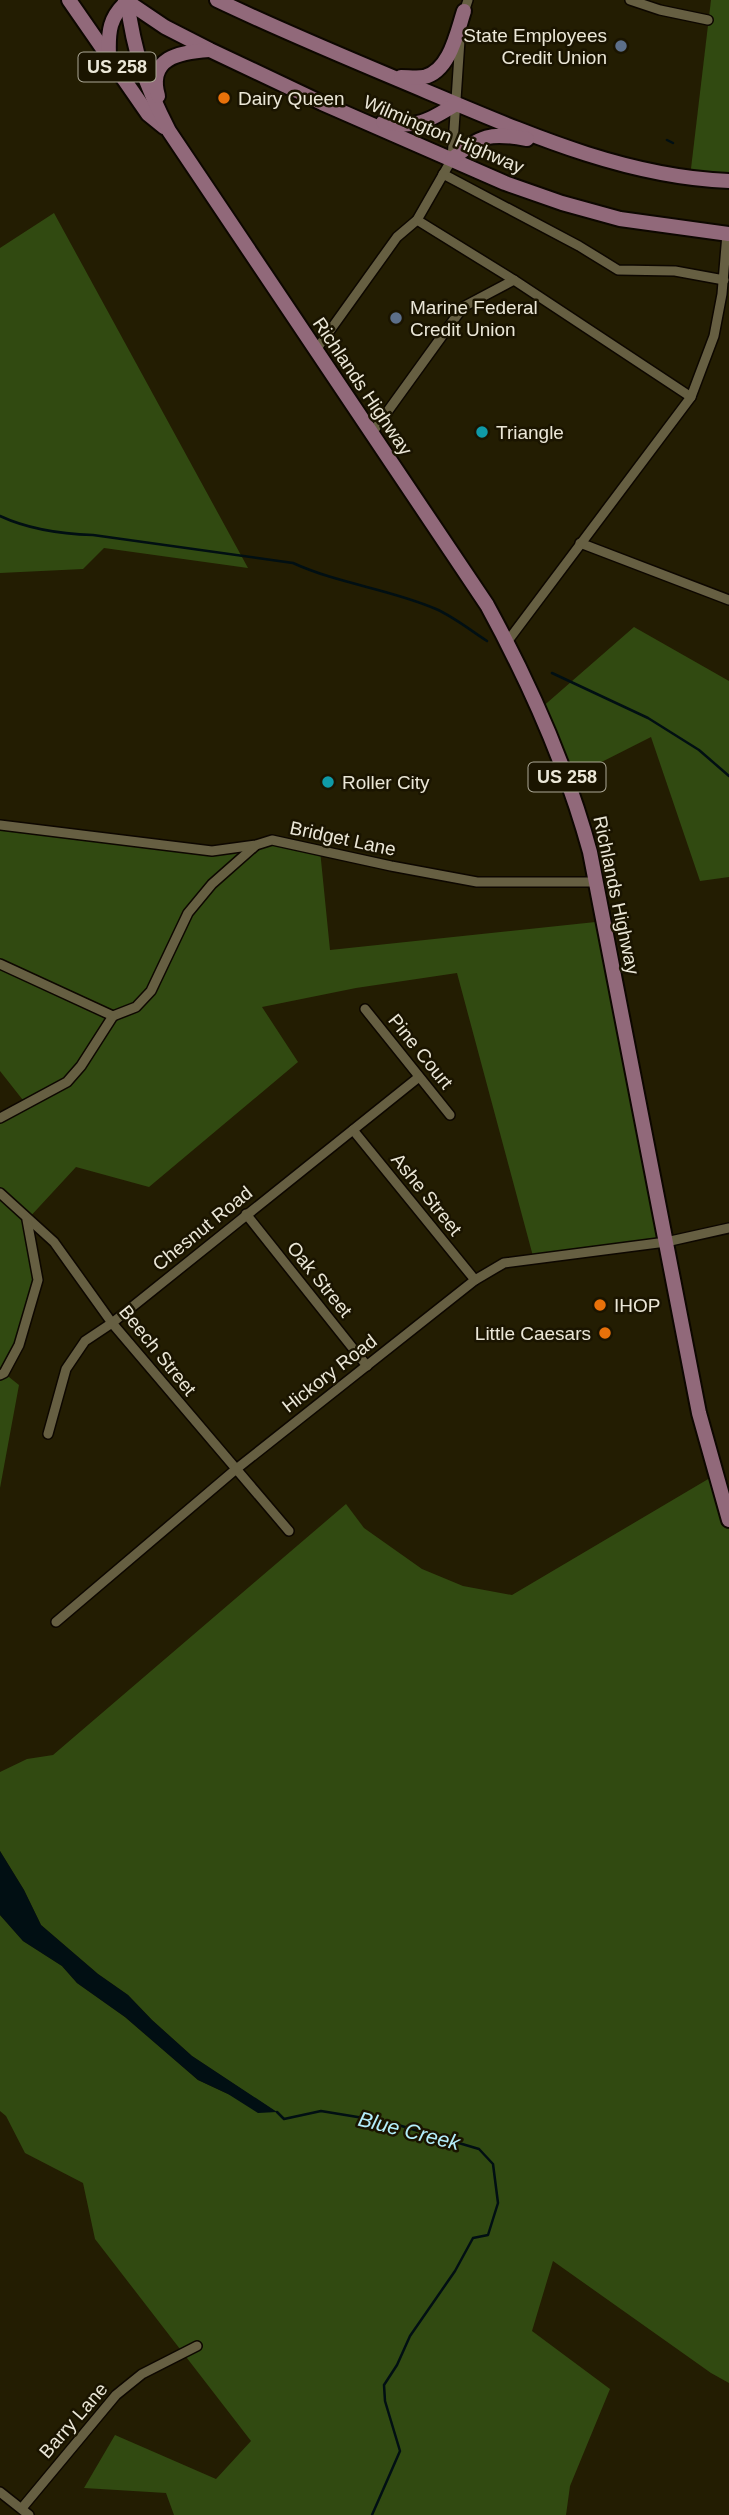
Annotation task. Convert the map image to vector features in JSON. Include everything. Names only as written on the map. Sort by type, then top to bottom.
[{"type":"main road","name":"Richlands Highway","points":[[69,0],[148,114],[169,131]]},
{"type":"main road","name":"Richlands Highway","points":[[127,0],[138,62],[150,94],[169,131],[462,567],[507,642],[540,709],[568,779],[596,882],[699,1413],[729,1520]]},
{"type":"main road","points":[[109,56],[108,33],[114,14],[127,0]]},
{"type":"main road","name":"Wilmington Highway","points":[[127,0],[165,27],[210,50],[349,115],[505,183],[620,219],[728,234]]},
{"type":"main road","name":"Wilmington Highway","points":[[217,0],[394,78],[562,146],[625,166],[671,175],[729,181]]},
{"type":"main road","points":[[394,78],[425,77],[439,68],[449,52],[466,6]]},
{"type":"main road","points":[[169,131],[154,83],[158,69],[169,58],[182,52],[210,50]]},
{"type":"main road","points":[[349,115],[402,127],[421,124],[456,104]]},
{"type":"main road","points":[[452,159],[478,138],[503,135],[562,146]]},
{"type":"street","points":[[630,0],[660,10],[708,20]]},
{"type":"street","points":[[316,350],[397,237],[417,220],[452,159],[459,47],[466,6]]},
{"type":"street","points":[[443,174],[579,246],[618,270],[675,271],[724,279]]},
{"type":"street","points":[[417,220],[514,280],[691,397]]},
{"type":"street","points":[[507,642],[691,397],[708,356],[725,293],[728,234]]},
{"type":"street","points":[[372,433],[463,307],[514,280]]},
{"type":"street","points":[[580,543],[729,600]]},
{"type":"street","name":"Bridget Lane","points":[[0,825],[212,851],[257,845],[272,840],[477,882],[596,882]]},
{"type":"street","points":[[0,1118],[67,1082],[81,1066],[113,1016],[136,1007],[151,991],[188,913],[212,884],[257,845]]},
{"type":"street","points":[[0,964],[113,1016]]},
{"type":"street","name":"Pine Court","points":[[365,1009],[450,1115]]},
{"type":"street","name":"Chesnut Road","points":[[48,1434],[66,1368],[85,1340],[112,1323],[419,1077]]},
{"type":"street","name":"Ashe Street","points":[[353,1130],[475,1280]]},
{"type":"street","name":"Beech Street","points":[[0,1193],[54,1242],[112,1323],[289,1531]]},
{"type":"street","name":"Oak Street","points":[[246,1214],[367,1366]]},
{"type":"street","points":[[0,1375],[19,1345],[38,1280],[27,1220]]},
{"type":"street","name":"Hickory Road","points":[[55,1622],[235,1470],[475,1280],[505,1264],[666,1242],[729,1228]]},
{"type":"street","name":"Barry Lane","points":[[26,2512],[116,2395],[142,2374],[197,2346]]},
{"type":"street","points":[[0,2492],[26,2512]]},
{"type":"green space","points":[[711,0],[729,0],[729,181],[690,177]]},
{"type":"green space","points":[[54,213],[248,568],[104,548],[83,569],[0,573],[0,248]]},
{"type":"green space","points":[[634,627],[729,681],[729,877],[700,881],[651,737],[568,779],[540,709]]},
{"type":"green space","points":[[0,825],[212,851],[272,840],[320,850],[330,950],[605,921],[666,1242],[534,1260],[457,973],[356,988],[262,1007],[298,1062],[149,1187],[76,1167],[27,1220],[38,1280],[31,1309],[4,1373],[19,1385],[0,1488],[0,1118],[26,1104],[0,1071]]},
{"type":"green space","points":[[715,1475],[729,1520],[729,2383],[553,2261],[532,2331],[610,2389],[570,2486],[566,2515],[174,2515],[166,2493],[84,2488],[115,2435],[216,2479],[251,2441],[95,2239],[83,2183],[25,2153],[6,2116],[0,2111],[0,1915],[23,1941],[62,1966],[77,1983],[125,2017],[198,2080],[276,2112],[192,2056],[128,1995],[98,1974],[41,1925],[0,1851],[0,1772],[27,1759],[53,1755],[346,1504],[364,1528],[422,1569],[463,1586],[512,1595]]},
{"type":"shaded area","points":[[0,1851],[41,1925],[98,1974],[128,1995],[192,2056],[277,2112],[258,2113],[228,2094],[198,2080],[125,2017],[77,1983],[62,1966],[23,1941],[0,1915]]},
{"type":"waterway","points":[[667,140],[673,143]]},
{"type":"waterway","points":[[0,516],[23,525],[69,534],[293,563],[419,602],[456,620],[487,641]]},
{"type":"waterway","points":[[552,673],[648,718],[699,750],[729,776]]},
{"type":"waterway","name":"Blue Creek","points":[[277,2112],[284,2119],[321,2111],[388,2122],[479,2149],[493,2164],[498,2203],[488,2235],[473,2238],[455,2271],[410,2336],[397,2365],[384,2385],[385,2401],[400,2451],[372,2515]]},
{"type":"place","name":"State Employees Credit Union","points":[[621,46]]},
{"type":"place","name":"Dairy Queen","points":[[224,98]]},
{"type":"place","name":"Marine Federal Credit Union","points":[[396,318]]},
{"type":"place","name":"Triangle","points":[[482,432]]},
{"type":"place","name":"Roller City","points":[[328,782]]},
{"type":"place","name":"IHOP","points":[[600,1305]]},
{"type":"place","name":"Little Caesars","points":[[605,1333]]}]
